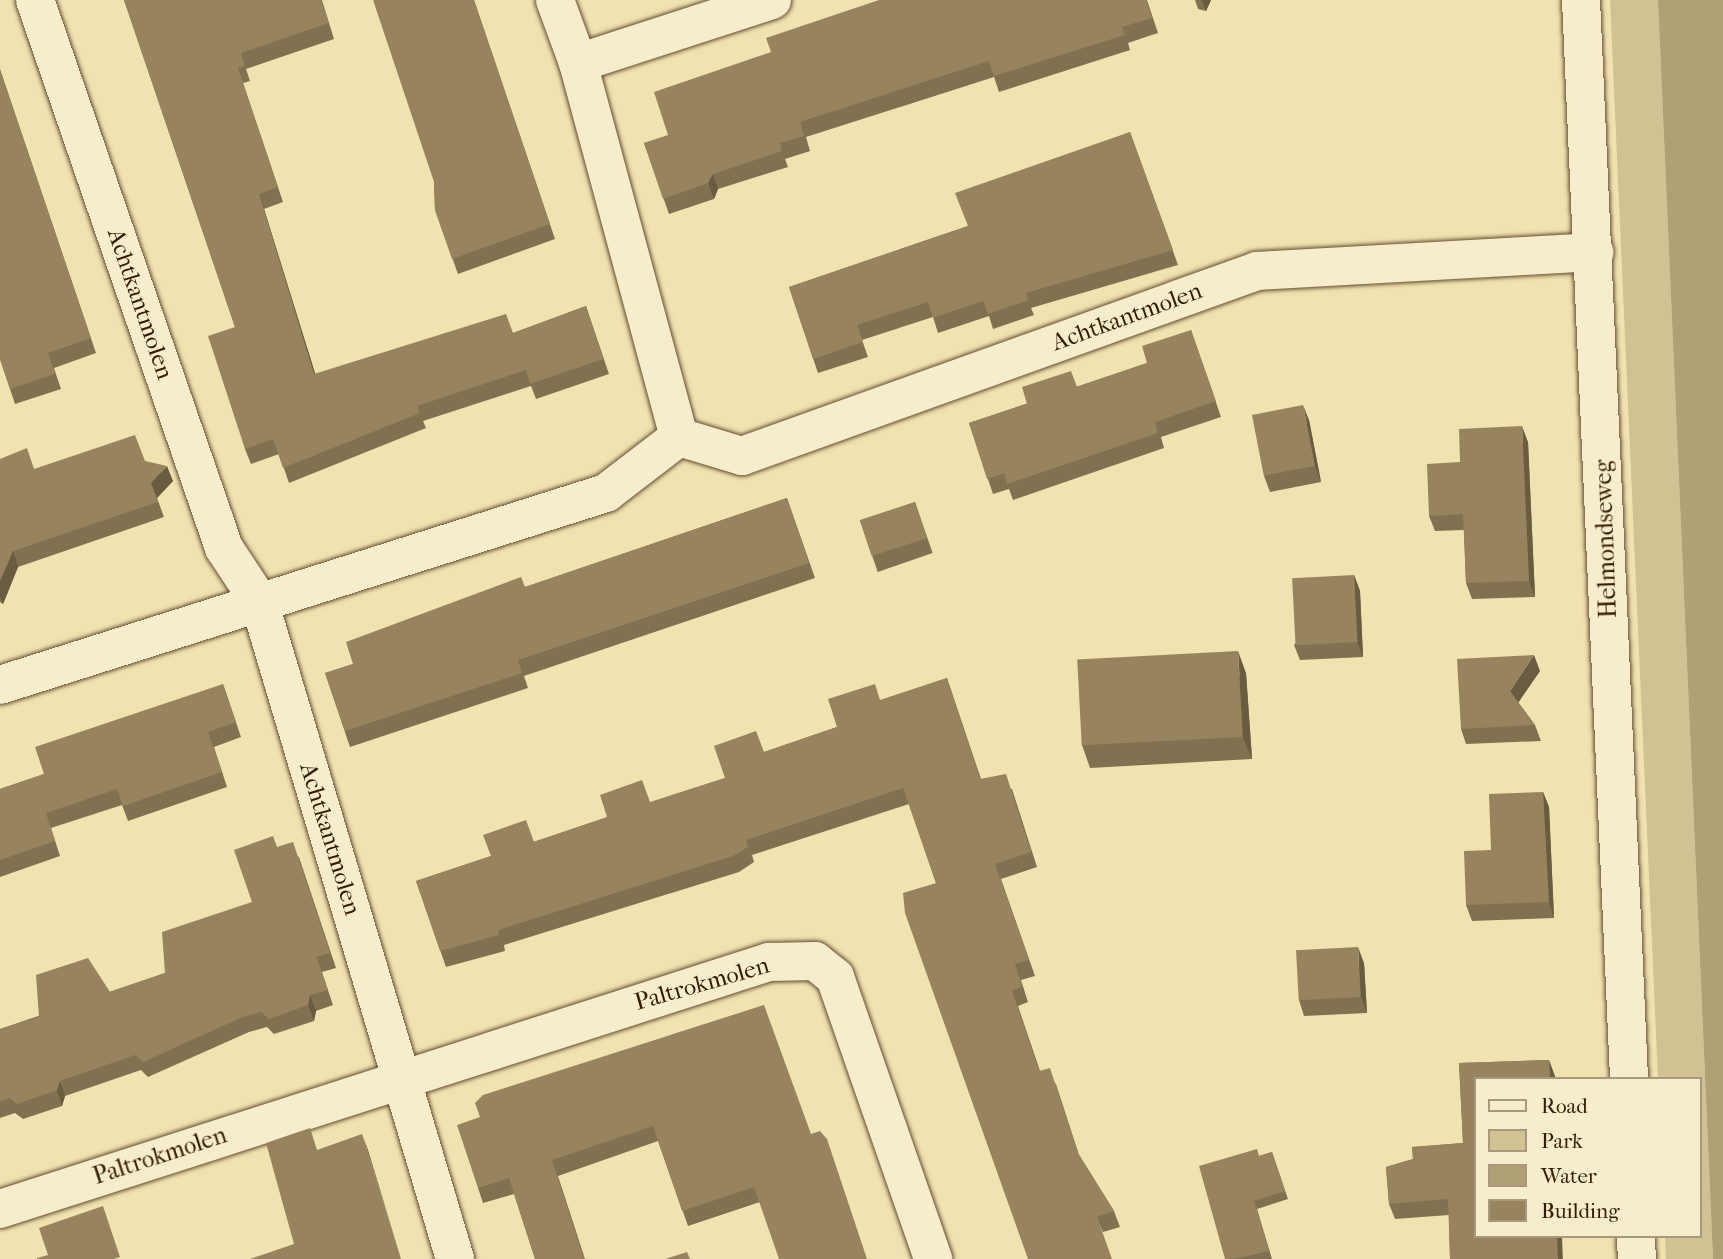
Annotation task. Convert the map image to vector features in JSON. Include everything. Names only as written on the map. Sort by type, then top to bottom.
[{"type":"street","name":"Achtkantmolen","points":[[35,0],[224,548],[259,601],[401,1076]]},
{"type":"street","points":[[0,685],[606,493],[679,437],[578,63],[555,0]]},
{"type":"street","points":[[578,63],[772,0]]},
{"type":"street","name":"Helmondseweg","points":[[1581,0],[1629,1077]]},
{"type":"street","name":"Achtkantmolen","points":[[679,437],[742,456],[1257,271],[1594,252]]},
{"type":"street","name":"Paltrokmolen","points":[[0,1209],[401,1076],[769,962],[815,961],[835,977],[933,1259]]},
{"type":"street","points":[[401,1076],[455,1259]]},
{"type":"street","points":[[1636,1238],[1637,1259]]},
{"type":"green space","points":[[1610,0],[1658,0],[1713,1259],[1666,1259],[1665,1238],[1702,1238],[1702,1077],[1658,1077]]},
{"type":"water","points":[[1658,0],[1723,0],[1723,1259],[1713,1259]]},
{"type":"building","points":[[124,0],[321,0],[329,23],[241,53],[245,66],[238,68],[278,187],[259,194],[314,374],[506,314],[513,333],[586,306],[603,359],[530,384],[526,370],[417,406],[420,413],[283,468],[273,439],[245,449],[208,336],[235,327]]},
{"type":"building","points":[[373,0],[474,0],[550,224],[452,259],[435,210],[434,182]]},
{"type":"building","points":[[879,0],[1146,0],[1152,18],[1122,27],[1125,35],[994,76],[989,61],[800,122],[804,136],[780,143],[782,151],[713,174],[708,183],[663,199],[644,143],[668,135],[654,92],[771,52],[766,38]]},
{"type":"building","points":[[0,70],[91,338],[48,353],[55,374],[10,389],[0,359]]},
{"type":"building","points":[[1130,132],[1173,250],[1026,293],[1028,300],[988,314],[983,301],[933,318],[928,302],[857,325],[863,342],[813,359],[789,287],[968,226],[955,193]]},
{"type":"building","points":[[1191,330],[1216,401],[1155,422],[1158,433],[1007,484],[1004,473],[987,479],[969,423],[1027,404],[1022,387],[1071,371],[1077,387],[1147,363],[1142,346]]},
{"type":"building","points":[[1303,405],[1315,466],[1264,476],[1252,415]]},
{"type":"building","points":[[1522,426],[1529,581],[1466,583],[1463,514],[1429,516],[1427,464],[1460,462],[1459,429]]},
{"type":"building","points":[[135,435],[145,461],[167,466],[151,483],[158,502],[13,551],[0,581],[0,459],[27,448],[34,469]]},
{"type":"building","points":[[787,498],[809,563],[518,660],[522,673],[345,731],[325,673],[353,664],[346,642],[521,577],[525,587]]},
{"type":"building","points":[[915,502],[927,538],[872,556],[860,520]]},
{"type":"building","points":[[1354,575],[1358,642],[1296,645],[1292,578]]},
{"type":"building","points":[[1238,651],[1243,737],[1082,745],[1077,659]]},
{"type":"building","points":[[1534,655],[1510,691],[1535,725],[1461,729],[1457,659]]},
{"type":"building","points":[[947,678],[980,779],[1006,774],[1031,852],[995,864],[1029,960],[1015,964],[1022,986],[1012,991],[1039,1071],[1050,1068],[1078,1153],[1114,1211],[1097,1217],[1112,1259],[1028,1259],[905,913],[903,893],[936,883],[903,788],[746,840],[748,847],[733,856],[498,930],[499,935],[440,951],[416,881],[491,856],[483,835],[526,820],[534,842],[607,817],[600,795],[642,780],[650,802],[725,778],[714,746],[756,731],[764,752],[837,727],[828,699],[875,684],[880,700]]},
{"type":"building","points":[[223,684],[236,722],[208,732],[222,772],[123,806],[117,789],[46,813],[55,841],[0,860],[0,789],[44,774],[35,747]]},
{"type":"building","points":[[1543,792],[1549,902],[1466,905],[1464,851],[1491,850],[1489,794]]},
{"type":"building","points":[[273,836],[277,847],[293,842],[330,953],[316,957],[328,990],[310,995],[308,1005],[269,1019],[261,1012],[243,1017],[143,1062],[135,1055],[60,1081],[57,1090],[17,1104],[10,1098],[0,1101],[0,1029],[39,1017],[36,975],[88,958],[110,992],[165,973],[162,932],[252,902],[234,850]]},
{"type":"building","points":[[1358,947],[1361,997],[1299,1000],[1296,950]]},
{"type":"building","points":[[764,1005],[811,1134],[820,1131],[827,1139],[867,1259],[779,1259],[754,1187],[682,1211],[653,1126],[552,1160],[584,1259],[535,1259],[509,1178],[478,1188],[457,1125],[480,1117],[475,1103],[483,1095]]},
{"type":"building","points":[[1549,1060],[1550,1077],[1474,1077],[1474,1238],[1557,1238],[1558,1259],[1450,1259],[1448,1199],[1389,1204],[1386,1167],[1413,1159],[1412,1147],[1463,1143],[1459,1063]]},
{"type":"building","points":[[310,1128],[317,1150],[362,1134],[401,1259],[250,1259],[294,1244],[266,1143]]},
{"type":"building","points":[[1257,1149],[1259,1156],[1272,1152],[1285,1191],[1254,1201],[1269,1251],[1225,1259],[1199,1166]]},
{"type":"building","points":[[103,1206],[120,1257],[37,1259],[48,1255],[39,1228]]},
{"type":"building","points":[[687,1252],[690,1259],[665,1259]]}]
